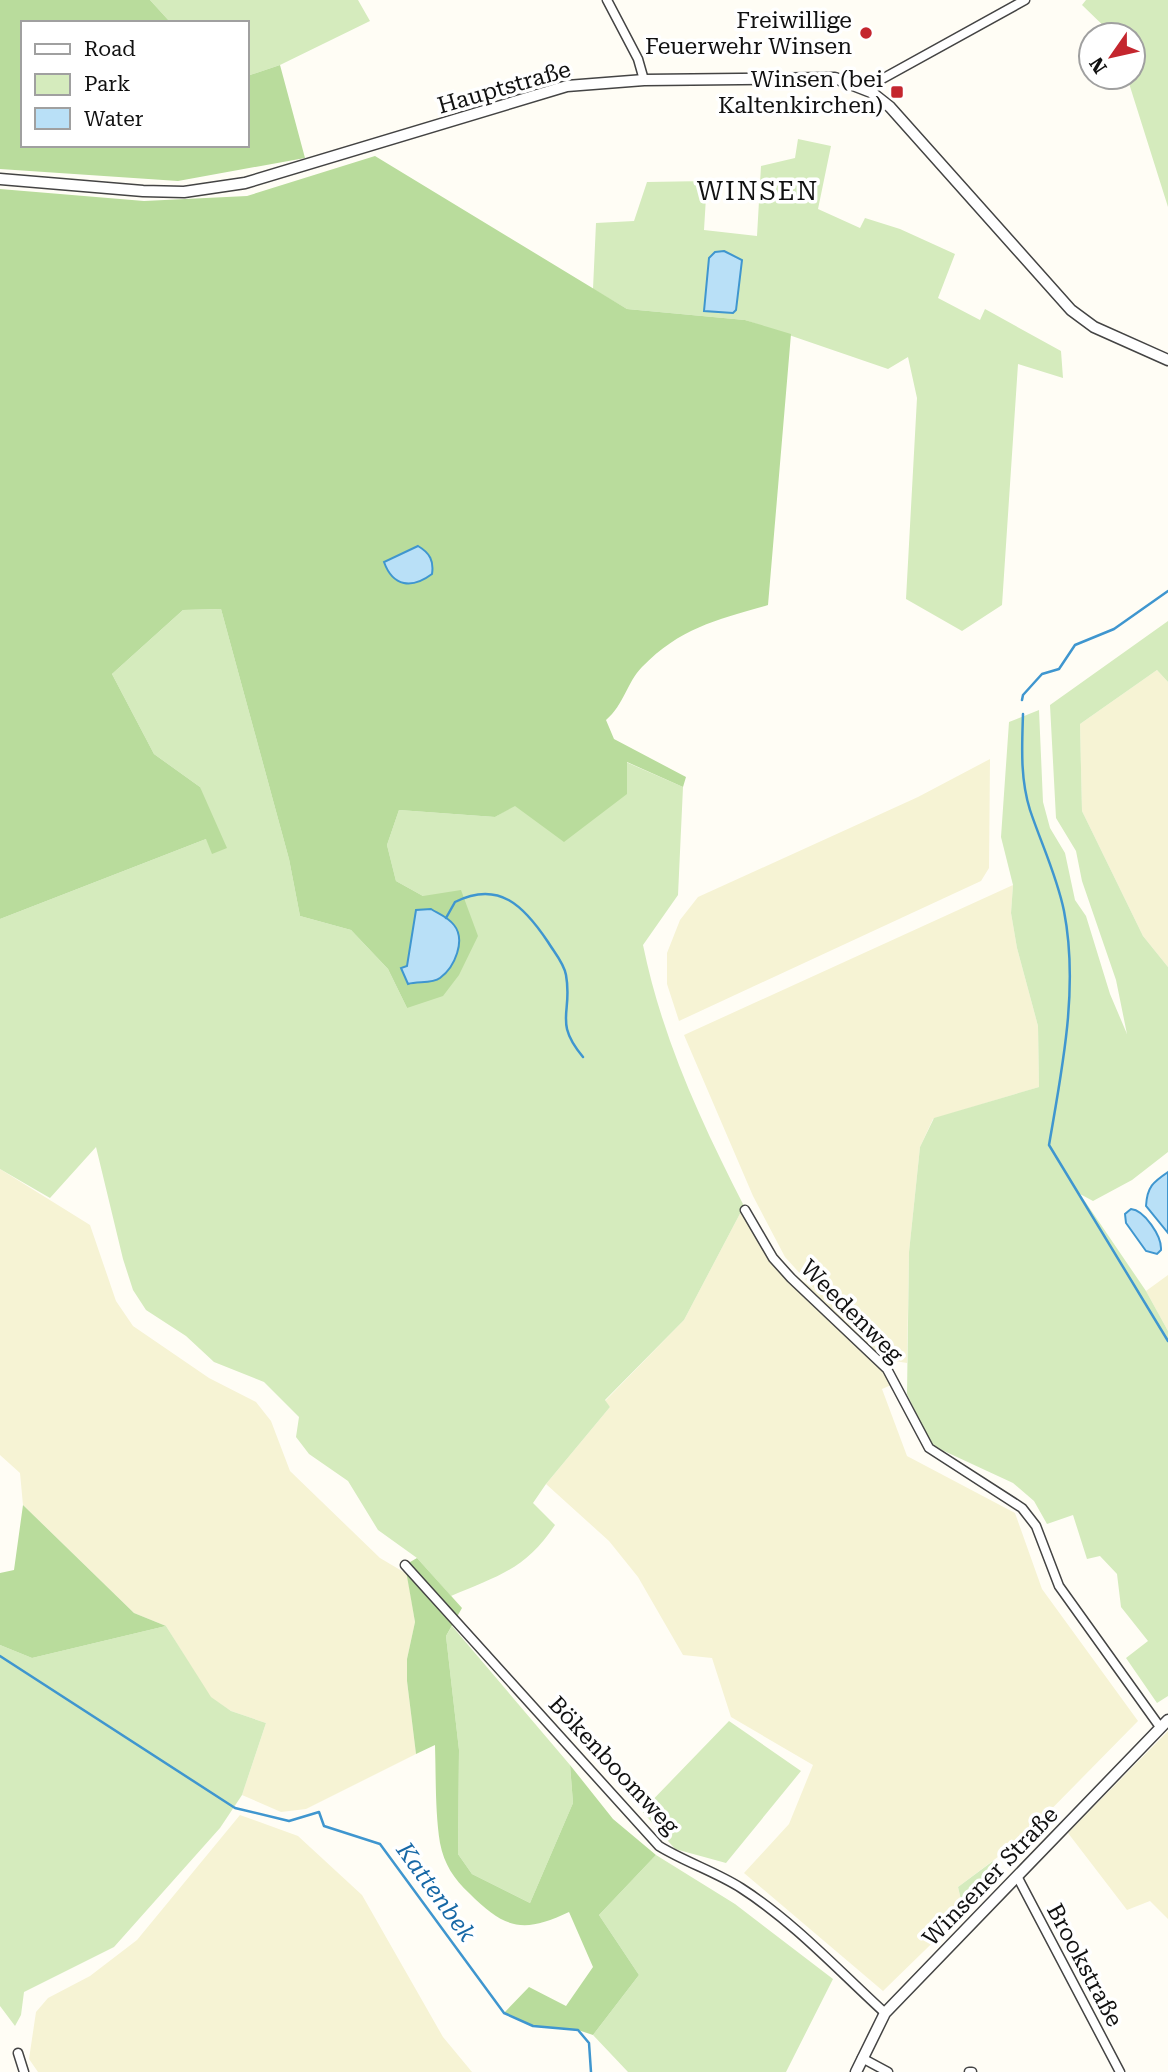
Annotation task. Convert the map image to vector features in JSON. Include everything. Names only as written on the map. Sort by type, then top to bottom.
[{"type":"street","points":[[607,0],[638,59],[644,80]]},
{"type":"street","points":[[871,92],[882,79],[1025,0]]},
{"type":"street","name":"Hauptstraße","points":[[0,179],[184,192],[245,183],[566,86],[644,80],[835,78],[871,92],[906,123],[1070,310],[1094,327],[1168,360]]},
{"type":"street","name":"Weedenweg","points":[[745,1210],[774,1258],[790,1278],[887,1369],[929,1448],[1022,1508],[1036,1526],[1059,1586],[1164,1723]]},
{"type":"street","name":"Bökenboomweg","points":[[405,1565],[659,1846],[748,1894],[885,2013]]},
{"type":"street","name":"Winsener Straße","points":[[856,2072],[885,2013],[1164,1723]]},
{"type":"street","name":"Brookstraße","points":[[1017,1876],[1120,2072]]},
{"type":"street","points":[[18,2053],[24,2072]]},
{"type":"street","points":[[862,2058],[888,2072]]},
{"type":"shaded area","points":[[1157,670],[1168,682],[1168,967],[1143,936],[1082,811],[1080,724]]},
{"type":"shaded area","points":[[990,759],[989,868],[981,881],[679,1021],[667,984],[667,953],[680,920],[698,897],[918,797]]},
{"type":"shaded area","points":[[1013,885],[1011,913],[1017,948],[1038,1026],[1039,1087],[933,1119],[920,1147],[909,1252],[907,1363],[889,1360],[896,1383],[882,1389],[907,1456],[1015,1513],[1042,1589],[1138,1721],[1023,1838],[958,1887],[964,1912],[883,1991],[744,1873],[789,1824],[813,1765],[731,1717],[712,1658],[683,1655],[638,1577],[609,1541],[546,1484],[610,1407],[605,1401],[684,1320],[744,1206],[787,1269],[815,1290],[785,1257],[753,1196],[684,1035]]},
{"type":"shaded area","points":[[0,1169],[90,1225],[116,1301],[133,1326],[209,1378],[256,1402],[271,1421],[290,1471],[380,1558],[407,1574],[415,1622],[407,1659],[407,1681],[416,1754],[306,1809],[281,1812],[242,1795],[266,1723],[231,1711],[210,1697],[166,1626],[134,1613],[23,1505],[20,1473],[0,1455]]},
{"type":"shaded area","points":[[1168,1275],[1168,1331],[1146,1291]]},
{"type":"shaded area","points":[[1168,1731],[1168,1919],[1150,1901],[1127,1910],[1068,1833]]},
{"type":"shaded area","points":[[240,1815],[298,1836],[362,1895],[443,2037],[472,2072],[38,2072],[29,2059],[36,2012],[48,1998],[90,1976],[137,1940]]},
{"type":"green space","points":[[0,0],[150,0],[169,21],[21,21],[21,147],[248,147],[248,76],[280,65],[305,158],[178,181],[0,169]]},
{"type":"green space","points":[[150,0],[358,0],[370,21],[280,65],[248,76],[248,21],[169,21]]},
{"type":"green space","points":[[1086,0],[1168,0],[1168,207],[1131,91],[1147,91],[1147,21],[1099,21],[1082,5]]},
{"type":"green space","points":[[798,139],[831,146],[818,209],[860,228],[865,218],[900,229],[955,254],[938,298],[980,320],[985,309],[1061,351],[1063,378],[1018,364],[1002,605],[962,631],[906,599],[917,398],[908,357],[888,369],[745,320],[627,309],[593,289],[596,223],[634,221],[647,182],[707,181],[704,230],[757,236],[761,166],[795,158]]},
{"type":"green space","points":[[375,156],[627,309],[745,320],[791,334],[768,605],[700,627],[671,643],[642,667],[617,708],[606,720],[614,739],[686,777],[683,787],[627,762],[627,794],[564,842],[515,806],[495,817],[399,810],[387,845],[396,881],[423,896],[461,890],[478,936],[459,975],[443,996],[407,1008],[388,969],[351,930],[300,916],[289,859],[221,609],[183,610],[112,674],[154,754],[200,787],[227,848],[212,854],[206,839],[0,919],[0,189],[144,201],[247,196]]},
{"type":"green space","points":[[221,609],[289,859],[300,916],[351,930],[388,969],[407,1008],[423,896],[396,881],[387,845],[399,810],[495,817],[515,805],[626,762],[683,787],[678,895],[643,945],[661,1013],[684,1079],[744,1206],[684,1320],[605,1400],[610,1407],[533,1503],[555,1525],[544,1540],[510,1570],[451,1596],[417,1558],[378,1530],[348,1481],[309,1454],[296,1437],[299,1417],[264,1382],[214,1362],[186,1336],[146,1310],[133,1290],[123,1259],[96,1147],[50,1198],[0,1169],[0,919],[206,839],[200,787],[154,754],[112,674],[183,610]]},
{"type":"green space","points":[[1168,621],[1168,682],[1157,670],[1080,724],[1082,811],[1143,936],[1168,967],[1168,1152],[1132,1180],[1093,1201],[1080,1194],[1146,1291],[1168,1331],[1168,1696],[1157,1703],[1126,1658],[1148,1641],[1121,1607],[1117,1574],[1100,1556],[1087,1559],[1073,1515],[1047,1524],[1034,1501],[1013,1483],[931,1445],[907,1394],[909,1252],[920,1147],[934,1118],[1039,1087],[1038,1026],[1017,948],[1011,913],[1013,885],[1001,837],[1009,722],[1039,710],[1043,802],[1050,828],[1065,853],[1075,900],[1086,916],[1110,994],[1127,1034],[1116,980],[1082,881],[1076,851],[1056,818],[1050,705]]},
{"type":"green space","points":[[23,1505],[134,1613],[166,1626],[32,1658],[0,1645],[0,1573],[14,1570]]},
{"type":"green space","points":[[417,1558],[462,1608],[446,1636],[459,1750],[458,1854],[472,1874],[530,1903],[573,1803],[570,1765],[613,1819],[656,1855],[599,1915],[639,1975],[593,2035],[578,2030],[533,2026],[504,2013],[529,1987],[566,2006],[593,1967],[569,1912],[527,1925],[504,1921],[464,1888],[450,1871],[444,1858],[437,1819],[435,1745],[416,1754],[407,1681],[407,1659],[415,1622],[405,1565]]},
{"type":"green space","points":[[166,1626],[211,1697],[231,1711],[266,1723],[242,1795],[220,1828],[114,1947],[24,1992],[21,2015],[15,2026],[0,2006],[0,1645],[32,1658]]},
{"type":"green space","points":[[452,1626],[570,1765],[573,1803],[530,1903],[472,1874],[458,1854],[459,1750],[446,1636]]},
{"type":"green space","points":[[729,1721],[801,1771],[726,1863],[675,1849],[642,1811]]},
{"type":"green space","points":[[656,1855],[735,1904],[833,1979],[786,2072],[628,2072],[593,2035],[639,1975],[599,1915]]},
{"type":"green space","points":[[993,1861],[986,1880],[988,1888],[964,1912],[958,1887]]},
{"type":"water","points":[[724,251],[742,260],[736,310],[733,313],[704,311],[709,258],[715,252]]},
{"type":"water","points":[[418,546],[430,558],[432,574],[410,583],[392,577],[384,562]]},
{"type":"water","points":[[431,909],[454,925],[459,938],[457,953],[440,978],[408,984],[401,968],[407,966],[416,910]]},
{"type":"water","points":[[1168,1172],[1168,1233],[1146,1206],[1152,1186]]},
{"type":"water","points":[[1131,1209],[1141,1214],[1155,1231],[1161,1244],[1161,1250],[1157,1254],[1146,1251],[1126,1223],[1125,1214]]},
{"type":"waterway","points":[[1022,700],[1023,695],[1042,674],[1059,669],[1075,645],[1114,629],[1168,591]]},
{"type":"waterway","points":[[1023,714],[1022,762],[1027,798],[1064,911],[1070,969],[1067,1028],[1049,1145],[1168,1341]]},
{"type":"waterway","points":[[446,918],[455,902],[485,894],[509,900],[530,917],[565,971],[568,988],[566,1025],[574,1045],[583,1057]]},
{"type":"waterway","name":"Kattenbek","points":[[0,1656],[235,1808],[289,1821],[319,1812],[324,1826],[380,1844],[504,2013],[533,2026],[578,2030],[589,2043],[591,2072]]},
{"type":"place","name":"Freiwillige Feuerwehr Winsen","points":[[866,33]]},
{"type":"place","name":"Winsen (bei Kaltenkirchen)","points":[[897,92]]},
{"type":"district","name":"WINSEN","points":[[758,191]]}]
